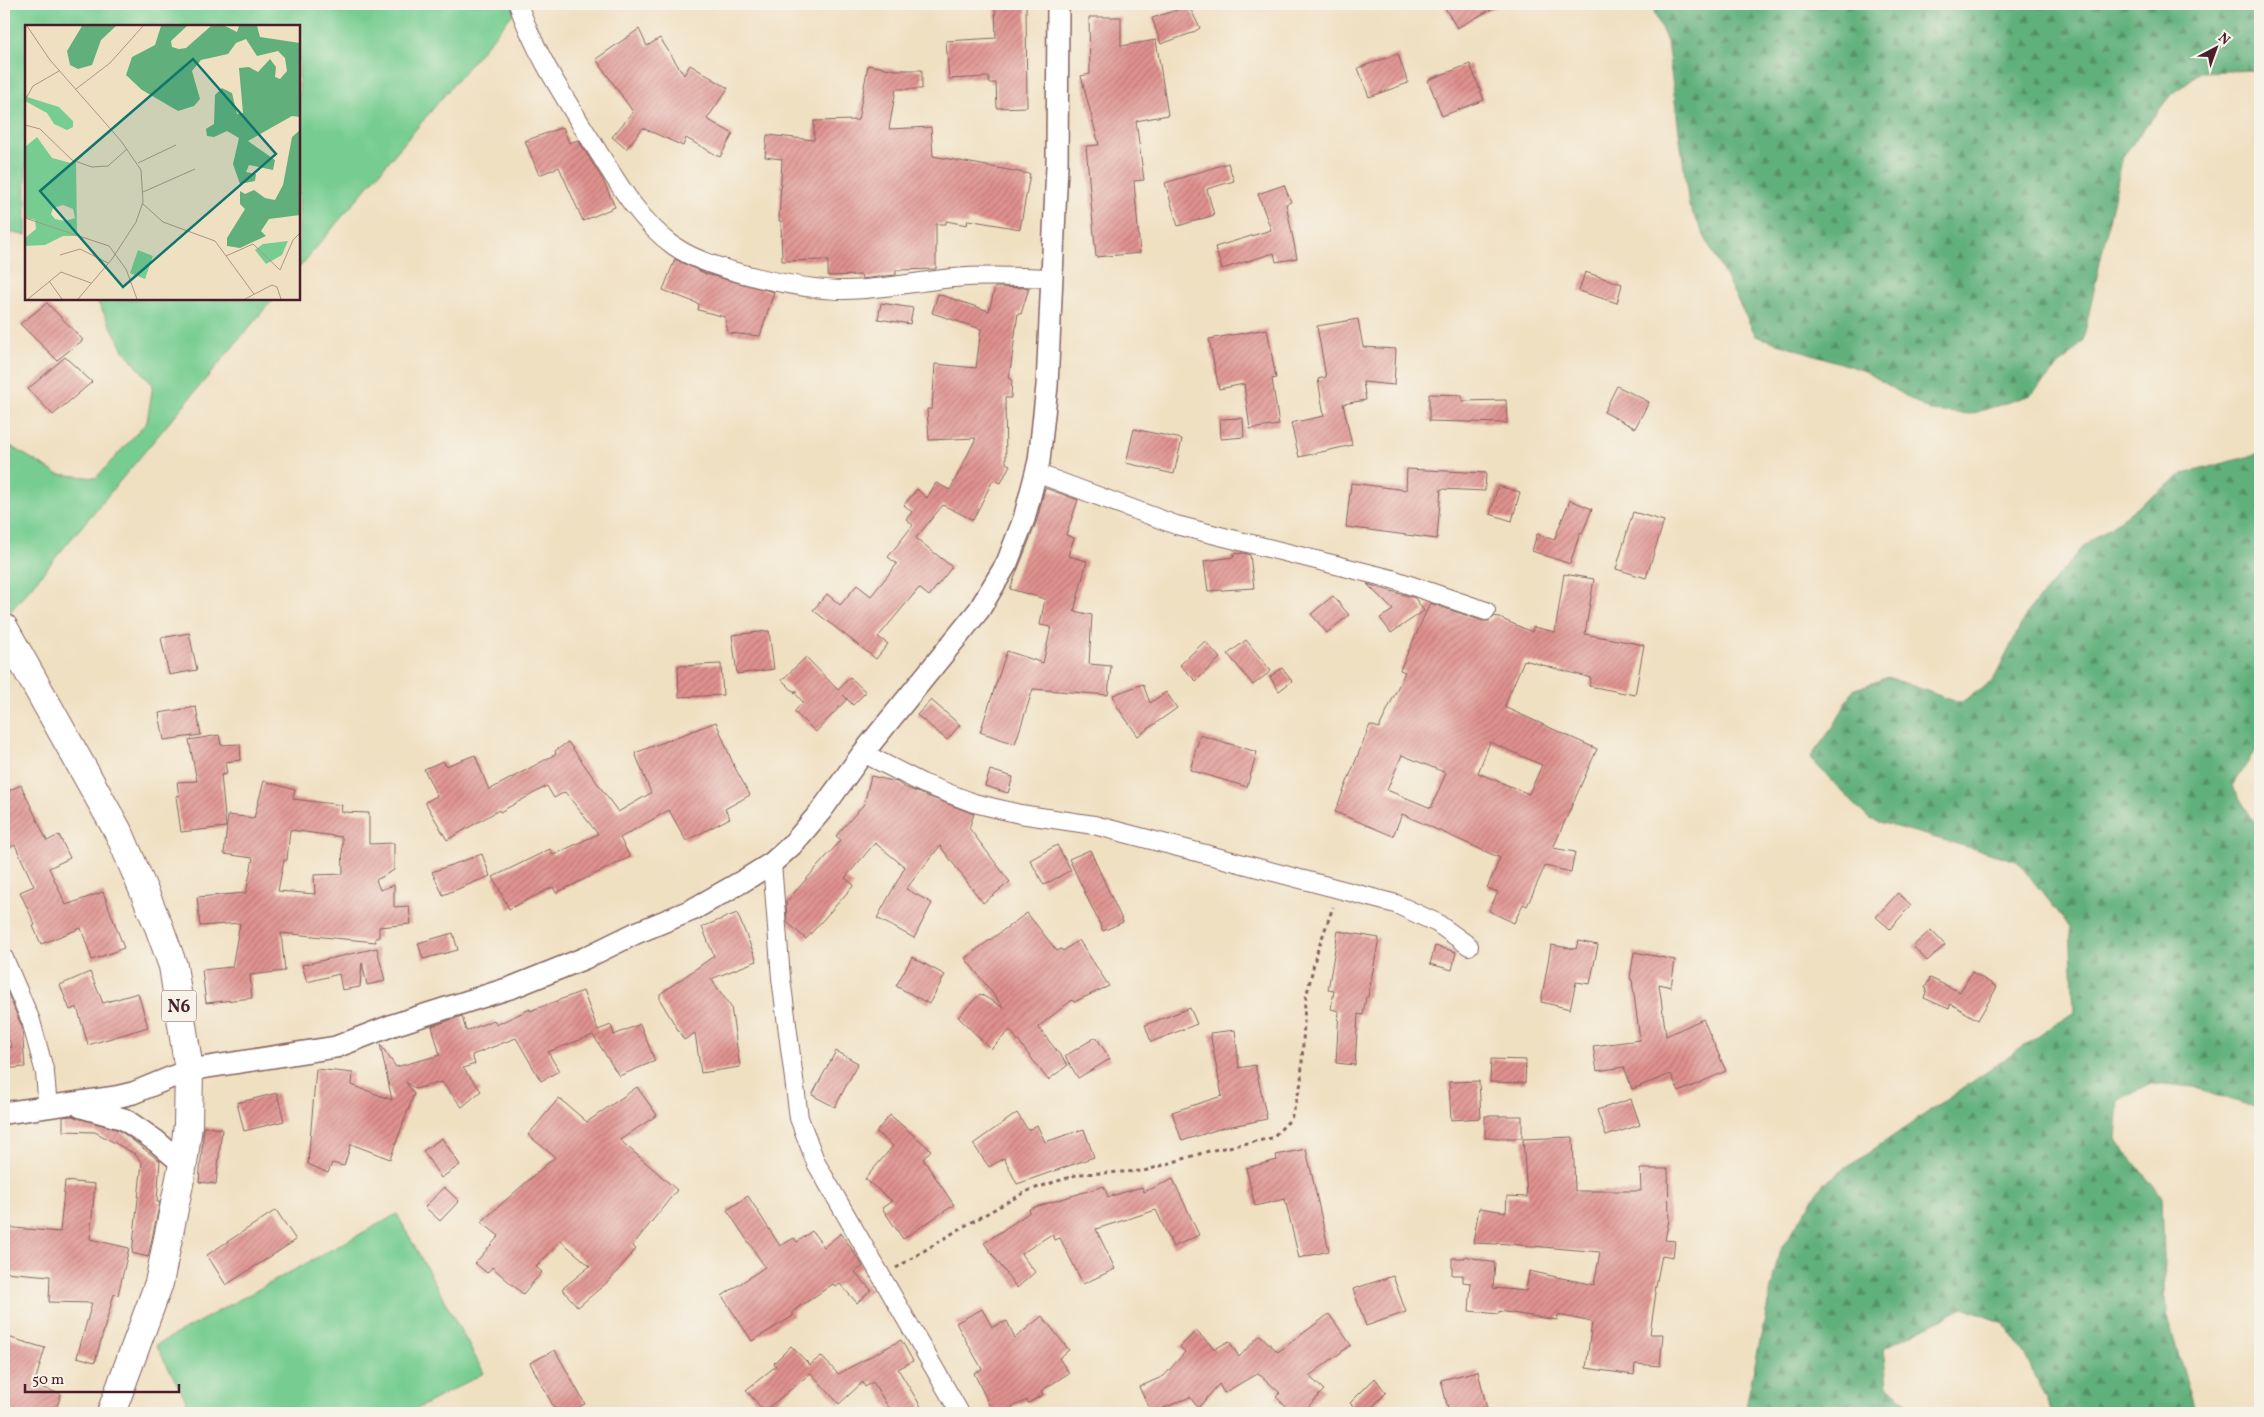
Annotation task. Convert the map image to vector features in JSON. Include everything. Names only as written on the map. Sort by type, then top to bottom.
[{"type":"highway","name":"N6","points":[[4,628],[120,835],[159,927],[173,966],[189,1070],[188,1125],[183,1164],[159,1283],[111,1413]]},
{"type":"street","points":[[518,4],[527,30],[560,89],[615,179],[650,226],[676,247],[709,263],[758,278],[811,287],[845,290],[888,287],[988,275],[1052,278]]},
{"type":"street","points":[[4,1113],[71,1105],[133,1093],[189,1070],[336,1047],[393,1025],[514,987],[585,958],[636,933],[692,910],[772,863],[792,845],[821,811],[863,754],[979,610],[1007,563],[1024,519],[1039,461],[1047,386],[1057,166],[1058,4]]},
{"type":"street","points":[[1036,473],[1176,525],[1392,579],[1486,610]]},
{"type":"street","points":[[863,754],[922,783],[974,803],[1020,814],[1094,825],[1396,904],[1437,923],[1469,946]]},
{"type":"street","points":[[772,863],[781,978],[799,1118],[816,1163],[960,1413]]},
{"type":"street","points":[[4,958],[31,1021],[45,1073],[48,1108]]},
{"type":"street","points":[[71,1105],[124,1119],[156,1140],[183,1164]]},
{"type":"path","points":[[881,1277],[961,1228],[1027,1191],[1079,1174],[1144,1171],[1209,1151],[1272,1138],[1291,1119],[1301,1084],[1304,1002],[1316,955],[1340,889],[1346,890]]},
{"type":"green space","points":[[4,4],[521,4],[300,267],[300,25],[25,25],[25,235],[4,232]]},
{"type":"green space","points":[[1651,4],[2260,4],[2260,70],[2200,72],[2169,97],[2123,156],[2083,341],[2031,395],[1971,414],[1930,411],[1865,371],[1756,336],[1689,206],[1667,42]]},
{"type":"green space","points":[[97,300],[272,300],[4,619],[4,442],[57,474],[96,478],[147,422],[153,385],[125,352]]},
{"type":"green space","points":[[2260,455],[2260,744],[2232,786],[2255,823],[2260,823],[2260,1109],[2193,1087],[2153,1083],[2119,1100],[2116,1140],[2162,1197],[2166,1313],[2196,1413],[2052,1413],[2026,1355],[2003,1323],[1963,1308],[1884,1348],[1888,1385],[1918,1413],[1764,1413],[1746,1406],[1779,1252],[1823,1184],[2074,1012],[2070,927],[2017,861],[1869,819],[1810,758],[1835,724],[1853,690],[1888,677],[1960,703],[1993,681],[2028,611],[2084,546],[2183,474]]},
{"type":"green space","points":[[397,1214],[484,1373],[409,1413],[193,1413],[156,1345]]},
{"type":"building","points":[[995,4],[1026,4],[1027,107],[997,108],[996,83],[989,83],[989,77],[949,79],[946,41],[996,38]]},
{"type":"building","points":[[1454,4],[1501,4],[1457,28],[1445,8]]},
{"type":"building","points":[[1189,6],[1200,28],[1192,33],[1161,44],[1152,18]]},
{"type":"building","points":[[1089,17],[1121,17],[1121,46],[1156,40],[1168,115],[1136,121],[1144,180],[1134,181],[1140,253],[1096,257],[1086,146],[1099,145],[1081,76],[1090,74]]},
{"type":"building","points":[[639,29],[647,46],[660,38],[684,75],[690,65],[728,88],[707,119],[733,134],[720,157],[686,138],[683,146],[643,128],[626,149],[612,137],[633,112],[596,59]]},
{"type":"building","points":[[1398,54],[1408,83],[1369,97],[1358,68]]},
{"type":"building","points":[[1470,64],[1484,100],[1442,116],[1428,80]]},
{"type":"building","points":[[868,65],[896,70],[922,70],[922,89],[896,89],[889,129],[931,127],[933,156],[1030,174],[1020,229],[968,220],[967,225],[946,221],[946,224],[936,224],[936,269],[896,270],[896,275],[862,279],[861,275],[828,276],[828,260],[782,261],[781,221],[779,221],[782,159],[765,157],[767,135],[814,140],[814,121],[858,120]]},
{"type":"building","points":[[563,127],[569,143],[578,140],[603,180],[615,207],[583,221],[559,167],[539,175],[525,141]]},
{"type":"building","points":[[1228,163],[1234,181],[1207,189],[1214,215],[1178,226],[1165,183]]},
{"type":"building","points":[[1284,185],[1291,202],[1286,204],[1297,258],[1276,262],[1274,253],[1222,269],[1215,247],[1271,230],[1258,194]]},
{"type":"building","points":[[675,259],[706,274],[774,292],[760,336],[728,333],[725,317],[698,310],[699,304],[663,290]]},
{"type":"building","points":[[1585,272],[1622,284],[1617,303],[1579,291]]},
{"type":"building","points":[[995,287],[1029,288],[1021,314],[1018,313],[1009,379],[1012,379],[1011,398],[1005,398],[1006,463],[1010,465],[1001,483],[993,480],[973,520],[943,505],[916,538],[952,567],[929,596],[919,588],[878,637],[888,644],[876,659],[813,610],[827,594],[840,605],[857,585],[871,596],[897,564],[888,557],[913,525],[906,519],[912,512],[904,505],[917,489],[927,498],[936,483],[950,490],[976,438],[929,440],[927,409],[932,409],[935,364],[976,368],[981,329],[932,313],[938,294],[989,311]]},
{"type":"building","points":[[47,303],[83,340],[57,360],[20,324]]},
{"type":"building","points":[[881,303],[913,308],[910,324],[878,319]]},
{"type":"building","points":[[1358,319],[1363,347],[1396,349],[1394,385],[1363,382],[1366,400],[1343,404],[1352,445],[1299,457],[1291,423],[1324,416],[1318,379],[1326,377],[1317,326]]},
{"type":"building","points":[[1267,329],[1276,378],[1272,379],[1279,425],[1250,429],[1244,384],[1219,389],[1209,339]]},
{"type":"building","points":[[65,357],[92,382],[53,415],[28,389]]},
{"type":"building","points":[[1617,386],[1649,402],[1635,428],[1604,412]]},
{"type":"building","points":[[1429,394],[1462,395],[1462,401],[1506,400],[1507,423],[1429,421]]},
{"type":"building","points":[[1243,418],[1244,437],[1221,439],[1220,419]]},
{"type":"building","points":[[1134,429],[1182,439],[1174,474],[1126,463]]},
{"type":"building","points":[[1407,469],[1486,473],[1485,491],[1441,489],[1437,539],[1346,527],[1351,483],[1406,490]]},
{"type":"building","points":[[1498,486],[1520,492],[1512,521],[1490,514]]},
{"type":"building","points":[[1045,488],[1078,500],[1066,535],[1074,538],[1068,556],[1087,561],[1074,611],[1092,615],[1089,664],[1111,666],[1108,695],[1033,689],[1015,744],[980,732],[1007,651],[1043,663],[1051,627],[1040,625],[1045,599],[1010,589],[1036,523]]},
{"type":"building","points":[[1570,500],[1592,509],[1582,534],[1580,533],[1570,564],[1532,551],[1537,534],[1554,540]]},
{"type":"building","points":[[1633,512],[1664,521],[1646,578],[1616,569]]},
{"type":"building","points":[[1244,553],[1250,555],[1254,588],[1208,591],[1204,561],[1234,557],[1233,554]]},
{"type":"building","points":[[1564,574],[1594,579],[1585,634],[1644,645],[1635,695],[1589,686],[1591,678],[1524,660],[1504,707],[1597,749],[1553,848],[1575,852],[1571,872],[1545,866],[1527,906],[1523,904],[1514,923],[1489,911],[1498,892],[1487,888],[1500,858],[1402,814],[1393,836],[1335,812],[1370,725],[1379,728],[1405,672],[1400,670],[1430,603],[1483,621],[1489,621],[1495,616],[1532,632],[1533,627],[1555,632]],"holes":[[[1490,742],[1542,765],[1529,794],[1478,773]],[[1402,755],[1446,773],[1431,808],[1387,790]]]},
{"type":"building","points":[[1367,584],[1415,598],[1424,611],[1391,633],[1380,618],[1393,610]]},
{"type":"building","points":[[1333,596],[1349,615],[1327,633],[1311,614]]},
{"type":"building","points":[[769,631],[774,669],[737,674],[732,635]]},
{"type":"building","points":[[189,633],[197,670],[169,675],[161,638]]},
{"type":"building","points":[[1246,640],[1271,671],[1253,685],[1228,654]]},
{"type":"building","points":[[1205,641],[1220,658],[1196,681],[1180,665]]},
{"type":"building","points":[[806,657],[838,690],[850,677],[866,692],[853,705],[847,699],[816,732],[794,712],[803,702],[794,692],[798,691],[793,691],[782,680]]},
{"type":"building","points":[[721,664],[723,695],[679,697],[678,666]]},
{"type":"building","points":[[1282,668],[1292,681],[1279,691],[1270,677]]},
{"type":"building","points":[[1143,684],[1150,703],[1166,692],[1177,708],[1138,736],[1118,708],[1113,695]]},
{"type":"building","points":[[931,700],[960,725],[947,740],[917,715]]},
{"type":"building","points":[[196,707],[201,735],[164,740],[159,713]]},
{"type":"building","points":[[716,722],[734,766],[750,795],[725,809],[730,818],[686,841],[669,810],[620,838],[630,857],[556,893],[553,887],[509,909],[493,877],[550,849],[553,855],[598,834],[565,792],[554,798],[547,786],[500,812],[499,810],[447,840],[425,802],[437,796],[424,769],[443,761],[446,766],[475,755],[489,790],[556,754],[555,751],[568,742],[618,812],[651,793],[635,753]]},
{"type":"building","points":[[219,735],[221,745],[240,744],[241,760],[225,762],[227,774],[221,775],[226,827],[181,832],[176,796],[179,796],[177,782],[197,781],[189,740]]},
{"type":"building","points":[[1200,735],[1257,752],[1247,787],[1190,770]]},
{"type":"building","points":[[990,770],[1013,777],[1008,793],[985,786]]},
{"type":"building","points":[[871,776],[897,782],[904,787],[974,814],[969,828],[1010,882],[983,903],[940,846],[906,889],[932,903],[914,938],[877,918],[905,867],[875,843],[845,878],[854,885],[806,939],[787,922],[786,902],[841,840],[836,836],[864,804]]},
{"type":"building","points":[[264,781],[295,790],[293,799],[342,805],[341,812],[369,813],[369,844],[394,843],[394,870],[376,880],[380,890],[394,885],[394,907],[409,906],[411,924],[379,927],[379,938],[375,938],[376,942],[281,933],[285,971],[250,975],[252,998],[206,1003],[202,970],[232,967],[240,923],[200,926],[197,897],[246,893],[253,858],[224,854],[228,815],[254,818]],"holes":[[[290,830],[342,837],[343,874],[314,875],[315,894],[278,891],[284,860],[287,860]]]},
{"type":"building","points":[[21,785],[47,841],[59,835],[70,858],[49,868],[66,905],[103,892],[124,948],[92,960],[81,928],[41,944],[33,926],[35,925],[20,892],[34,886],[15,845],[9,848],[4,838],[4,793]]},
{"type":"building","points":[[1057,845],[1071,870],[1044,885],[1030,860]]},
{"type":"building","points":[[1090,850],[1123,922],[1103,931],[1069,859]]},
{"type":"building","points":[[482,854],[490,876],[443,895],[432,872]]},
{"type":"building","points":[[1898,893],[1911,905],[1890,929],[1876,917]]},
{"type":"building","points":[[737,913],[757,961],[711,979],[731,1007],[740,1067],[701,1073],[695,1033],[684,1040],[660,1000],[660,994],[714,956],[702,927]]},
{"type":"building","points":[[1027,913],[1057,951],[1061,949],[1063,951],[1079,940],[1109,986],[1074,1002],[1072,1000],[1038,1027],[1068,1065],[1048,1080],[1010,1030],[991,1049],[958,1017],[980,994],[1004,1008],[965,958]]},
{"type":"building","points":[[1931,930],[1945,945],[1927,961],[1913,946]]},
{"type":"building","points":[[1338,931],[1379,938],[1368,997],[1366,997],[1363,1015],[1358,1014],[1355,1065],[1336,1063],[1339,1011],[1331,1009],[1334,991],[1328,990]]},
{"type":"building","points":[[453,933],[458,950],[423,959],[418,943]]},
{"type":"building","points":[[1578,941],[1598,945],[1590,984],[1576,982],[1570,1009],[1541,1002],[1551,945],[1576,949]]},
{"type":"building","points":[[1435,946],[1456,952],[1452,970],[1430,964]]},
{"type":"building","points":[[377,948],[385,981],[367,985],[362,963],[360,987],[342,990],[339,974],[307,982],[302,965]]},
{"type":"building","points":[[1634,952],[1675,960],[1671,987],[1659,984],[1666,1036],[1703,1019],[1726,1071],[1679,1092],[1671,1074],[1632,1089],[1624,1067],[1597,1071],[1593,1046],[1640,1040],[1632,980],[1630,979]]},
{"type":"building","points":[[912,957],[945,975],[929,1004],[896,986]]},
{"type":"building","points":[[90,972],[103,1003],[138,993],[148,1027],[88,1045],[77,1007],[70,1010],[60,985]]},
{"type":"building","points":[[1972,972],[1997,987],[1978,1020],[1951,1004],[1949,1009],[1924,998],[1927,989],[1925,988],[1930,978],[1960,992]]},
{"type":"building","points":[[4,984],[22,1027],[25,1067],[4,1069],[4,1048],[12,1047],[4,1028]]},
{"type":"building","points":[[583,991],[598,1030],[611,1025],[614,1035],[640,1024],[655,1061],[619,1076],[593,1035],[548,1052],[559,1071],[541,1081],[516,1038],[472,1055],[475,1064],[463,1068],[481,1091],[462,1107],[442,1082],[415,1089],[406,1082],[414,1094],[390,1159],[351,1144],[344,1166],[332,1163],[328,1173],[308,1164],[316,1069],[353,1073],[352,1085],[392,1100],[380,1044],[396,1067],[440,1055],[432,1026],[462,1016],[466,1031],[494,1020],[496,1025],[530,1009],[530,1011]]},
{"type":"building","points":[[1190,1008],[1197,1024],[1151,1042],[1145,1025]]},
{"type":"building","points":[[1235,1030],[1239,1068],[1255,1065],[1267,1119],[1222,1128],[1182,1141],[1172,1112],[1222,1096],[1210,1033]]},
{"type":"building","points":[[1096,1037],[1110,1059],[1078,1078],[1065,1056]]},
{"type":"building","points":[[836,1051],[858,1063],[835,1107],[812,1095]]},
{"type":"building","points":[[1491,1059],[1526,1060],[1525,1083],[1490,1082]]},
{"type":"building","points":[[1479,1081],[1481,1118],[1451,1120],[1449,1082]]},
{"type":"building","points":[[637,1087],[657,1115],[620,1140],[677,1190],[632,1246],[636,1249],[610,1280],[578,1307],[562,1289],[590,1266],[561,1241],[536,1267],[542,1272],[523,1294],[492,1267],[487,1273],[475,1263],[499,1236],[481,1222],[555,1157],[528,1135],[559,1098],[587,1122]]},
{"type":"building","points":[[277,1093],[284,1121],[244,1131],[237,1103]]},
{"type":"building","points":[[1631,1099],[1640,1125],[1606,1136],[1597,1110]]},
{"type":"building","points":[[1017,1113],[1028,1130],[1037,1125],[1045,1142],[1084,1129],[1094,1157],[1017,1184],[1004,1158],[989,1167],[973,1144]]},
{"type":"building","points":[[890,1115],[931,1150],[923,1159],[954,1205],[903,1239],[882,1208],[892,1201],[865,1179],[893,1146],[876,1132]]},
{"type":"building","points":[[72,1116],[119,1130],[160,1161],[157,1202],[160,1202],[148,1257],[132,1253],[142,1163],[135,1154],[95,1132],[63,1131],[63,1117]]},
{"type":"building","points":[[1485,1116],[1522,1116],[1522,1138],[1485,1138]]},
{"type":"building","points":[[204,1127],[222,1129],[216,1184],[199,1182]]},
{"type":"building","points":[[1573,1137],[1575,1191],[1641,1191],[1640,1169],[1668,1169],[1669,1220],[1665,1240],[1675,1241],[1673,1257],[1662,1255],[1655,1291],[1650,1334],[1663,1334],[1660,1366],[1635,1364],[1634,1375],[1586,1368],[1592,1322],[1558,1315],[1557,1320],[1499,1311],[1499,1314],[1469,1311],[1471,1283],[1463,1282],[1463,1275],[1452,1275],[1452,1258],[1465,1258],[1465,1256],[1495,1263],[1493,1288],[1526,1291],[1529,1271],[1594,1285],[1600,1252],[1497,1243],[1473,1243],[1479,1208],[1506,1212],[1507,1196],[1527,1197],[1523,1139]]},
{"type":"building","points":[[442,1138],[460,1165],[441,1178],[423,1151]]},
{"type":"building","points":[[1306,1149],[1329,1251],[1299,1258],[1285,1199],[1255,1206],[1246,1168],[1277,1160],[1276,1155]]},
{"type":"building","points":[[1173,1179],[1199,1235],[1173,1247],[1156,1210],[1096,1229],[1115,1269],[1083,1284],[1060,1238],[1054,1240],[1052,1234],[1021,1254],[1035,1272],[1017,1288],[984,1243],[1030,1212],[1029,1209],[1104,1186],[1108,1197],[1142,1187],[1144,1192]]},
{"type":"building","points":[[65,1181],[95,1184],[90,1239],[129,1248],[118,1295],[114,1294],[95,1362],[77,1357],[92,1303],[49,1302],[50,1276],[4,1272],[4,1227],[60,1232]]},
{"type":"building","points":[[444,1187],[459,1201],[440,1221],[425,1207]]},
{"type":"building","points":[[748,1196],[780,1246],[794,1238],[797,1242],[812,1231],[824,1247],[841,1233],[863,1266],[855,1272],[871,1290],[857,1303],[840,1284],[836,1287],[833,1284],[793,1311],[793,1316],[752,1341],[722,1296],[765,1267],[727,1210]]},
{"type":"building","points":[[276,1210],[296,1240],[226,1285],[207,1255]]},
{"type":"building","points":[[1393,1276],[1406,1312],[1366,1326],[1353,1289]]},
{"type":"building","points":[[982,1309],[992,1327],[1007,1321],[1015,1338],[1042,1316],[1069,1350],[1059,1358],[1069,1373],[1041,1391],[1043,1395],[1028,1403],[1027,1400],[1000,1413],[993,1413],[974,1373],[982,1369],[956,1323]]},
{"type":"building","points":[[1329,1314],[1351,1345],[1309,1376],[1324,1390],[1302,1413],[1293,1413],[1276,1397],[1280,1393],[1258,1373],[1224,1393],[1219,1384],[1198,1408],[1190,1397],[1152,1413],[1139,1387],[1164,1376],[1185,1352],[1180,1347],[1196,1331],[1215,1349],[1229,1341],[1239,1357],[1260,1335],[1278,1352]]},
{"type":"building","points":[[4,1336],[45,1348],[34,1385],[61,1394],[55,1413],[4,1413]]},
{"type":"building","points":[[901,1340],[913,1361],[898,1369],[925,1413],[892,1413],[873,1382],[865,1387],[863,1382],[839,1404],[811,1373],[764,1411],[746,1390],[776,1366],[774,1363],[791,1346],[810,1365],[821,1356],[838,1374]]},
{"type":"building","points":[[555,1350],[585,1404],[568,1413],[557,1413],[530,1363]]},
{"type":"building","points":[[1478,1371],[1488,1413],[1449,1413],[1441,1380]]},
{"type":"building","points":[[1375,1378],[1386,1393],[1366,1413],[1360,1413],[1350,1403]]}]
